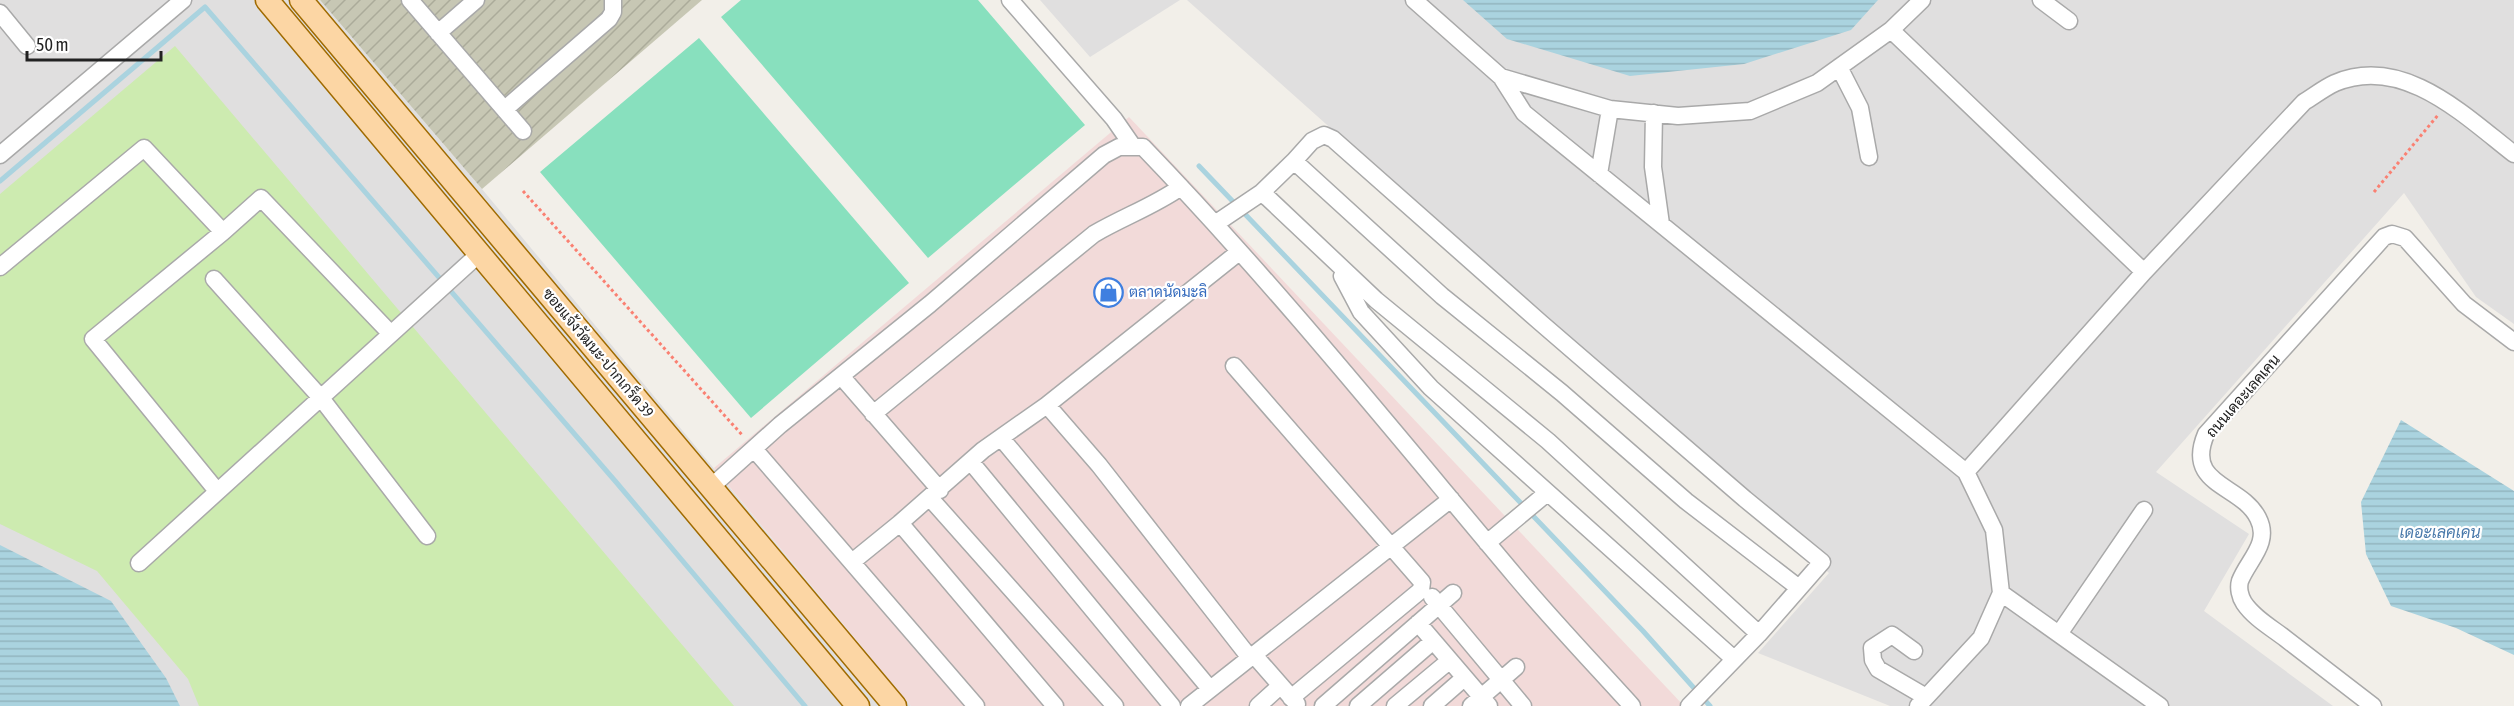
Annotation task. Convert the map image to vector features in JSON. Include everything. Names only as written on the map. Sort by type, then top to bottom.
[{"type":"main road","name":"ซอยแจ้งวัฒนะ-ปากเกร็ด 39","points":[[267,0],[858,706]]},
{"type":"main road","name":"ซอยแจ้งวัฒนะ-ปากเกร็ด 39","points":[[310,3],[711,488],[895,706]]},
{"type":"street","points":[[0,155],[183,0]]},
{"type":"street","points":[[410,0],[523,131]]},
{"type":"street","points":[[438,33],[476,0]]},
{"type":"street","points":[[505,109],[609,19],[613,12],[613,0]]},
{"type":"street","points":[[1010,0],[1114,120],[1132,145]]},
{"type":"street","points":[[1414,0],[1501,77],[1524,113],[1966,472],[1994,530],[2001,594],[1981,638],[1922,702],[1878,669],[1873,660],[1872,648],[1882,639],[1892,635],[1914,651]]},
{"type":"street","points":[[1501,77],[1610,109],[1678,116],[1750,111],[1817,83],[1891,30],[1922,0]]},
{"type":"street","points":[[2041,0],[2069,21]]},
{"type":"street","points":[[0,13],[27,46]]},
{"type":"street","points":[[1891,30],[2144,272]]},
{"type":"street","points":[[1839,67],[1860,108],[1869,157]]},
{"type":"street","points":[[1966,472],[2144,272],[2304,102],[2336,83],[2364,76],[2390,77],[2420,86],[2448,103],[2514,154]]},
{"type":"street","points":[[1599,174],[1610,109]]},
{"type":"street","points":[[1654,113],[1653,177],[1661,224]]},
{"type":"street","points":[[1215,224],[1250,201],[1294,161],[1312,141],[1324,135],[1333,139],[1540,323],[1822,562],[1759,634],[1689,706]]},
{"type":"street","points":[[711,488],[754,448],[930,304],[1104,155],[1119,147],[1132,145],[1143,147],[1215,224],[1487,543],[1632,706]]},
{"type":"street","points":[[0,267],[144,148],[223,232]]},
{"type":"street","points":[[1294,161],[1442,296],[1562,393],[1686,501],[1799,588]]},
{"type":"street","points":[[873,414],[1094,234],[1120,218],[1157,204],[1181,187]]},
{"type":"street","points":[[218,491],[93,339],[261,198],[392,334]]},
{"type":"street","points":[[1250,201],[1335,263],[1451,364],[1548,441],[1759,634]]},
{"type":"street","name":"ถนนเดอะเลคเคน","points":[[2373,706],[2265,623],[2242,602],[2239,583],[2262,541],[2262,531],[2258,518],[2249,507],[2208,475],[2202,465],[2202,444],[2206,434],[2384,237],[2392,234],[2405,238],[2464,304],[2514,342]]},
{"type":"street","points":[[852,562],[935,494],[983,450],[1002,439],[1047,405],[1239,252]]},
{"type":"street","points":[[139,563],[479,254]]},
{"type":"street","points":[[1335,263],[1361,312],[1431,388],[1542,498],[1734,659]]},
{"type":"street","points":[[214,279],[321,398],[428,536]]},
{"type":"street","points":[[1234,366],[1422,582],[1422,585],[1523,706]]},
{"type":"street","points":[[841,376],[935,494],[1115,706]]},
{"type":"street","points":[[1047,405],[1099,465],[1252,657],[1290,697]]},
{"type":"street","points":[[1002,439],[1210,689]]},
{"type":"street","points":[[754,448],[976,706]]},
{"type":"street","points":[[971,462],[1172,706]]},
{"type":"street","points":[[1487,543],[1542,498]]},
{"type":"street","points":[[1189,706],[1451,499]]},
{"type":"street","points":[[2059,634],[2145,510]]},
{"type":"street","points":[[900,523],[1055,706]]},
{"type":"street","points":[[1258,706],[1290,697],[1421,590],[1422,585]]},
{"type":"street","points":[[1323,706],[1453,593]]},
{"type":"street","points":[[2001,594],[2160,706]]},
{"type":"street","points":[[1418,624],[1464,678],[1480,703],[1516,667]]},
{"type":"street","points":[[1358,706],[1432,642]]},
{"type":"street","points":[[1395,706],[1449,661]]},
{"type":"street","points":[[1432,706],[1464,678]]},
{"type":"path","points":[[2374,192],[2448,103]]},
{"type":"path","points":[[523,191],[754,448]]},
{"type":"shaded area","points":[[0,0],[320,0],[482,189],[911,706],[0,706]]},
{"type":"shaded area","points":[[320,0],[702,0],[482,189]]},
{"type":"shaded area","points":[[1040,0],[1180,0],[1090,57]]},
{"type":"shaded area","points":[[1187,0],[2514,0],[2514,324],[2476,297],[2404,193],[2156,472],[2249,534],[2204,611],[2333,706],[1890,706],[1758,653],[1829,573]]},
{"type":"shaded area","name":"ตลาดนัดมะลิ","points":[[1129,117],[1684,706],[911,706],[714,468]]},
{"type":"green space","points":[[741,0],[978,0],[1085,125],[928,258],[721,17]]},
{"type":"green space","points":[[699,38],[909,283],[751,418],[540,172]]},
{"type":"green space","points":[[175,46],[734,706],[199,706],[188,679],[97,571],[0,524],[0,194]]},
{"type":"water","points":[[1463,0],[1878,0],[1851,30],[1744,64],[1630,76],[1507,39]]},
{"type":"water","name":"เดอะเลคเคน","points":[[2401,420],[2514,491],[2514,655],[2456,628],[2391,606],[2366,554],[2361,502]]},
{"type":"water","points":[[0,545],[111,601],[166,678],[180,706],[0,706]]},
{"type":"waterway","points":[[0,181],[205,7],[616,482],[805,706]]},
{"type":"waterway","points":[[1199,166],[1643,631],[1710,706]]},
{"type":"place","name":"ตลาดนัดมะลิ","points":[[1108,292]]}]
